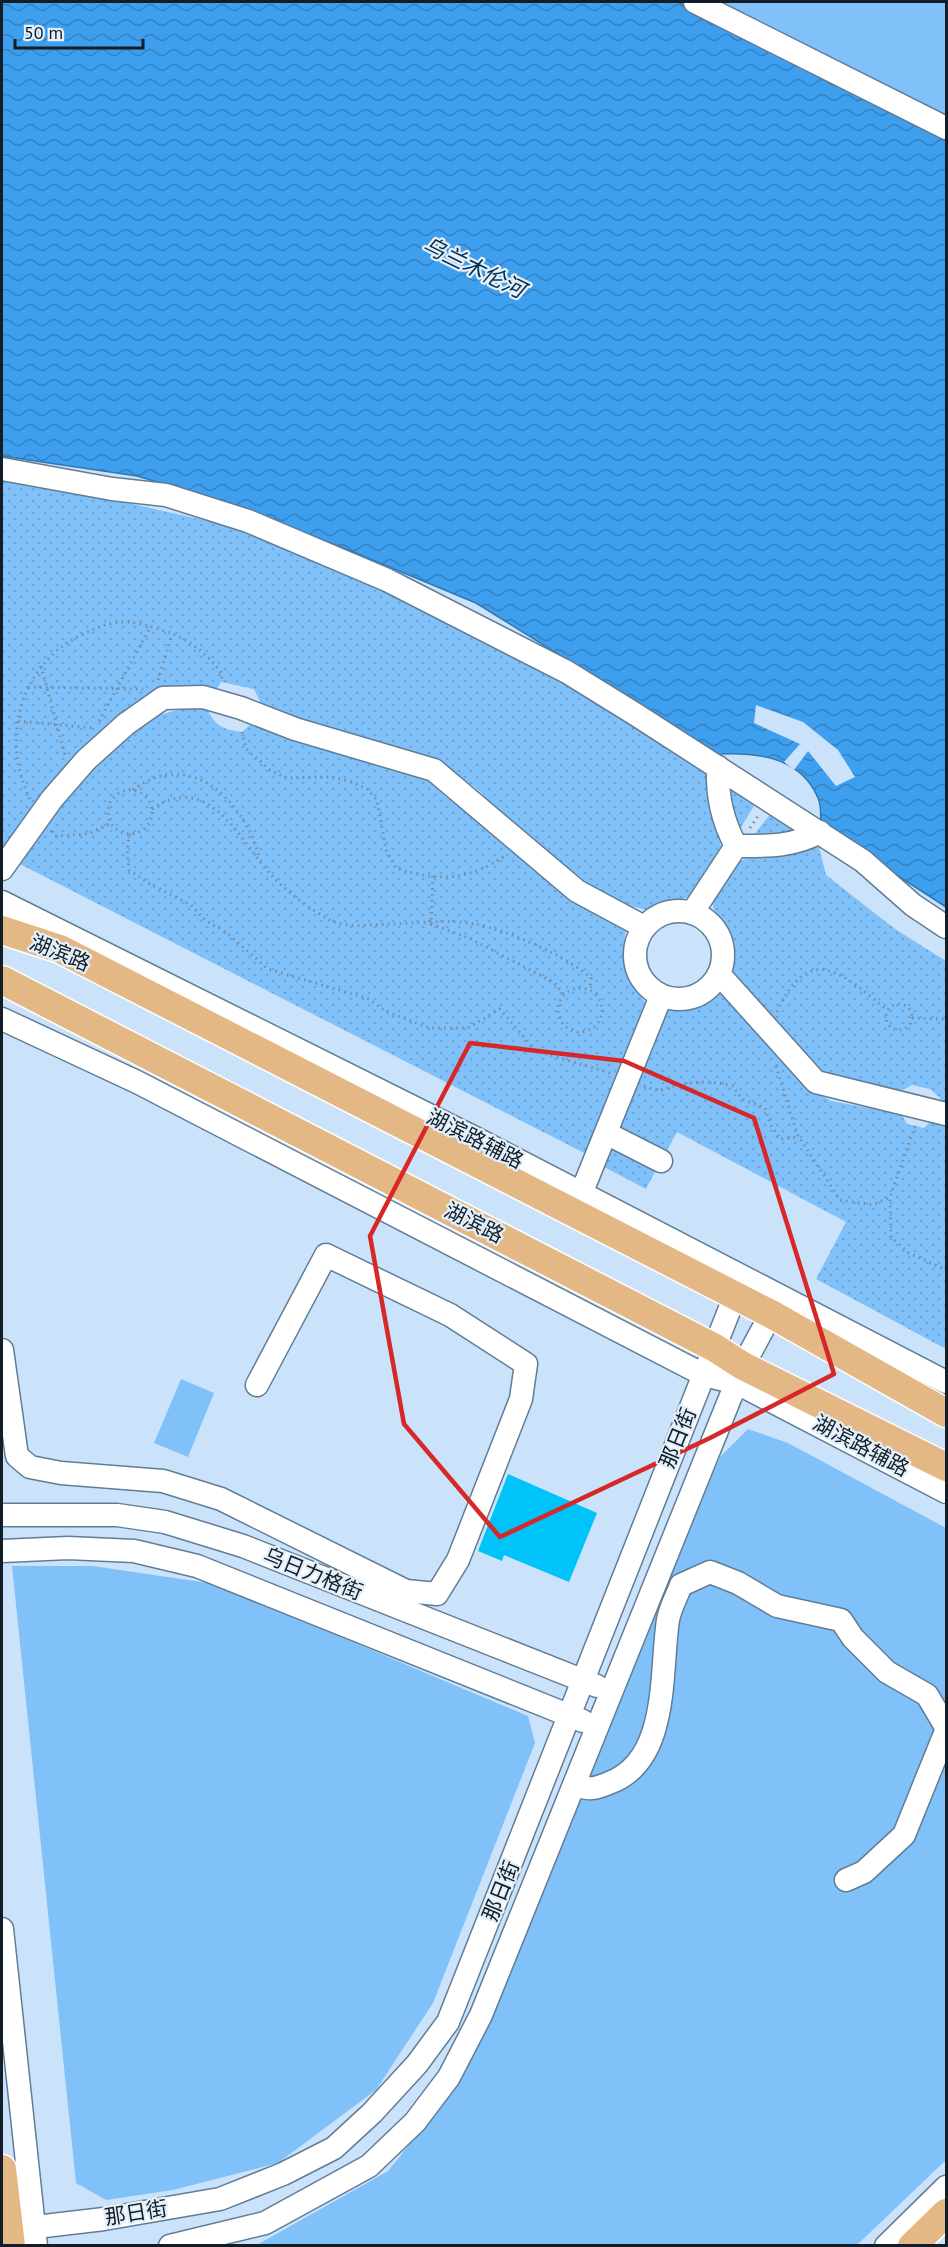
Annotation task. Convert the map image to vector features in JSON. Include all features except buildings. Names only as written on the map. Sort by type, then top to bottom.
[{"type":"main road","name":"湖滨路","points":[[2,930],[60,949],[739,1287],[773,1305],[946,1413]]},
{"type":"main road","name":"湖滨路","points":[[2,980],[715,1348],[740,1374],[946,1467]]},
{"type":"main road","points":[[2,2169],[18,2236]]},
{"type":"main road","points":[[912,2246],[946,2213]]},
{"type":"street","points":[[695,2],[946,128]]},
{"type":"street","points":[[2,469],[111,489],[166,495],[248,521],[387,580],[567,672],[771,799],[863,861],[914,905],[946,927]]},
{"type":"street","points":[[2,869],[39,816],[86,760],[126,724],[164,698],[203,697],[241,708],[295,729],[434,770],[577,891],[644,927]]},
{"type":"street","points":[[718,767],[717,790],[724,824],[736,846]]},
{"type":"street","points":[[736,846],[774,846],[802,842],[820,832]]},
{"type":"street","points":[[692,913],[736,846]]},
{"type":"street","name":"湖滨路辅路","points":[[2,902],[475,1138],[580,1194],[739,1287]]},
{"type":"street","points":[[672,911],[692,913],[711,924],[717,933],[723,953],[719,974],[706,990],[696,995],[676,999],[662,996],[647,985],[637,968],[636,946],[644,927],[661,915],[672,911]]},
{"type":"street","points":[[719,974],[816,1082],[946,1114]]},
{"type":"street","points":[[580,1194],[662,996]]},
{"type":"street","name":"湖滨路辅路","points":[[2,1019],[137,1082],[704,1375],[740,1374],[946,1492]]},
{"type":"street","points":[[606,1133],[661,1161]]},
{"type":"street","points":[[2,1350],[17,1456],[30,1467],[61,1473],[163,1481],[220,1499],[406,1591],[437,1594],[458,1560],[521,1399],[526,1364],[450,1316],[326,1255],[257,1385]]},
{"type":"street","name":"那日街","points":[[18,2236],[220,2199],[283,2174],[334,2148],[372,2113],[417,2064],[448,2022],[739,1287]]},
{"type":"street","points":[[773,1305],[946,1382]]},
{"type":"street","name":"那日街","points":[[170,2246],[265,2223],[369,2166],[415,2122],[449,2077],[481,2015],[740,1374],[773,1305]]},
{"type":"street","points":[[209,1536],[220,1499]]},
{"type":"street","name":"乌日力格街","points":[[2,1515],[117,1515],[165,1522],[243,1546],[612,1692]]},
{"type":"street","name":"乌日力格街","points":[[2,1551],[68,1548],[134,1551],[197,1566],[598,1727]]},
{"type":"street","points":[[574,1785],[590,1790],[618,1780],[641,1761],[661,1708],[669,1617],[681,1585],[710,1572],[738,1582],[777,1606],[841,1620],[853,1638],[887,1672],[927,1695],[946,1729],[904,1835],[864,1872],[846,1880]]},
{"type":"street","points":[[2,1929],[18,2236]]},
{"type":"street","points":[[886,2246],[946,2187]]},
{"type":"path","points":[[111,823],[88,834],[55,836],[39,816],[21,776],[15,748],[18,721],[28,687],[40,666],[51,654],[102,625],[125,622],[151,626],[172,634],[204,652],[222,674],[221,682]]},
{"type":"path","points":[[91,736],[151,626]]},
{"type":"path","points":[[155,689],[172,634]]},
{"type":"path","points":[[40,666],[66,758]]},
{"type":"path","points":[[28,687],[145,689]]},
{"type":"path","points":[[18,721],[102,729]]},
{"type":"path","points":[[242,732],[246,749],[270,770],[286,778],[329,777],[350,781],[367,789],[377,800],[386,850],[396,868],[417,875],[469,876],[485,868],[519,844]]},
{"type":"path","points":[[133,790],[159,776],[198,778],[220,791],[238,812],[253,834],[259,859]]},
{"type":"path","points":[[126,790],[133,790],[146,796],[152,809],[152,816],[144,829],[130,834],[122,832],[111,823],[109,809],[114,797],[126,790]]},
{"type":"path","points":[[152,809],[162,802],[185,799],[208,804],[226,816],[273,876],[335,923],[476,924],[517,938],[581,969],[591,978],[590,989]]},
{"type":"path","points":[[736,846],[771,799]]},
{"type":"path","points":[[130,834],[127,849],[129,870],[190,905],[205,920],[227,933],[268,969],[369,999],[385,1011],[430,1028],[468,1028],[500,1009],[536,1051],[658,1091],[681,1083],[712,1080],[733,1086],[742,1099],[765,1107],[771,1125],[780,1138],[799,1137]]},
{"type":"path","points":[[431,924],[433,876]]},
{"type":"path","points":[[431,924],[469,938],[555,983],[564,994]]},
{"type":"path","points":[[887,1010],[849,978],[827,970],[804,972],[787,990],[771,1033],[776,1068],[799,1137],[840,1200],[873,1205],[890,1197]]},
{"type":"path","points":[[576,988],[590,989],[600,1000],[602,1014],[599,1021],[587,1031],[572,1030],[561,1020],[558,1007],[564,994],[576,988]]},
{"type":"path","points":[[894,1005],[903,1005],[910,1010],[912,1018],[909,1026],[897,1030],[886,1023],[887,1010],[894,1005]]},
{"type":"path","points":[[912,1018],[946,1019]]},
{"type":"path","points":[[921,1108],[890,1197],[891,1237],[909,1253],[946,1270]]},
{"type":"highlighted area","points":[[470,1043],[624,1061],[754,1118],[834,1374],[710,1438],[500,1537],[404,1424],[370,1236]]},
{"type":"shaded area","points":[[678,2],[946,2],[946,138]]},
{"type":"shaded area","points":[[2,479],[96,496],[235,527],[381,590],[499,649],[708,765],[710,799],[721,846],[692,896],[647,910],[622,904],[575,878],[528,838],[476,788],[437,761],[323,728],[262,706],[254,689],[221,682],[216,690],[165,689],[2,855]]},
{"type":"shaded area","points":[[189,707],[207,709],[217,723],[230,730],[242,732],[254,721],[422,773],[502,839],[518,856],[555,887],[626,926],[623,958],[633,986],[647,1005],[586,1154],[18,863],[82,776],[148,718]]},
{"type":"shaded area","points":[[724,776],[758,799],[740,829],[728,813]]},
{"type":"shaded area","points":[[774,809],[809,832],[751,839]]},
{"type":"shaded area","points":[[819,847],[826,875],[895,929],[946,961],[946,1106],[930,1089],[912,1085],[899,1092],[849,1081],[817,1069],[729,969],[731,951],[729,943],[712,902],[739,862],[753,855],[787,856]]},
{"type":"shaded area","points":[[720,988],[801,1083],[831,1101],[901,1114],[907,1124],[924,1128],[933,1119],[946,1121],[946,1349],[816,1279],[846,1222],[677,1132],[667,1151],[620,1126],[666,1011],[703,1006]]},
{"type":"shaded area","points":[[610,1145],[656,1170],[646,1189],[602,1166]]},
{"type":"shaded area","points":[[181,1379],[214,1393],[188,1457],[154,1443]]},
{"type":"shaded area","points":[[748,1429],[788,1443],[946,1528],[946,2160],[857,2245],[255,2246],[388,2171],[461,2080],[720,1457]]},
{"type":"shaded area","points":[[12,1566],[93,1566],[215,1584],[528,1716],[535,1743],[433,2003],[376,2090],[278,2163],[173,2190],[106,2200],[76,2183]]},
{"type":"water","name":"乌兰木伦河","points":[[2,2],[678,2],[946,138],[946,907],[821,826],[818,798],[801,774],[789,766],[762,756],[718,754],[476,603],[237,506],[137,476],[2,456]]},
{"type":"pier","points":[[756,705],[803,722],[838,750],[855,777],[836,786],[808,751],[794,770],[784,762],[800,744],[754,723]]}]
